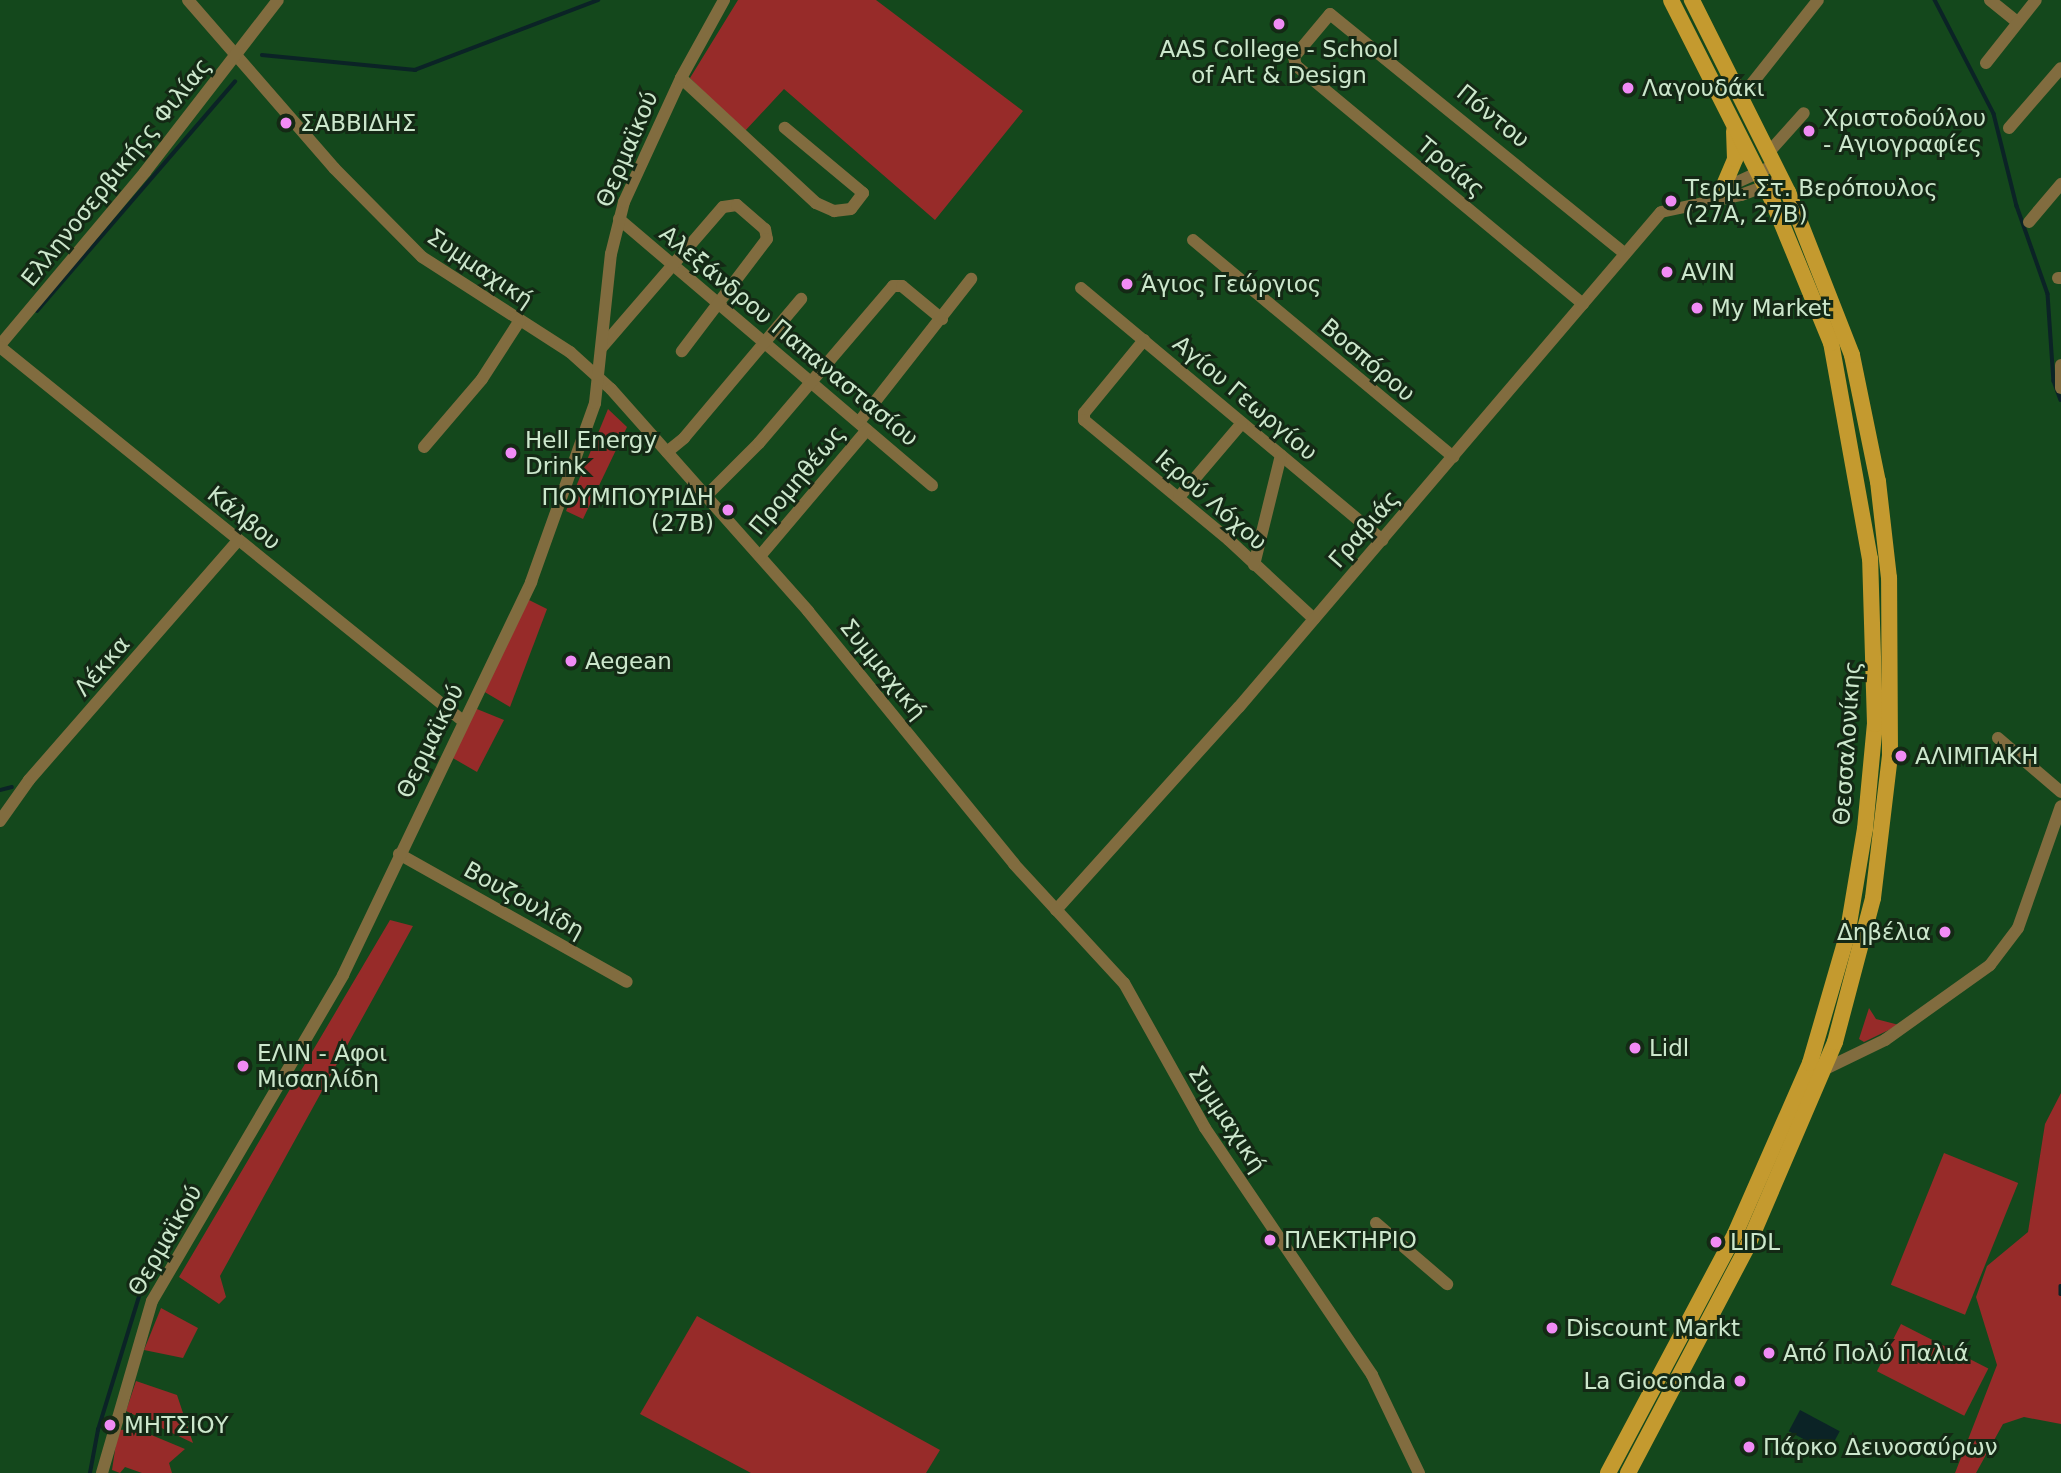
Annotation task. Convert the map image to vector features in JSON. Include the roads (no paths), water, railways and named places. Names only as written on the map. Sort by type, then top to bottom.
[{"type":"main road","name":"Θεσσαλονίκης","points":[[1608,1473],[1718,1269],[1801,1089],[1844,952],[1867,811],[1876,656],[1862,500],[1830,343],[1762,179],[1671,0]]},
{"type":"main road","name":"Θεσσαλονίκης","points":[[1628,1473],[1748,1245],[1825,1069],[1863,948],[1884,830],[1892,629],[1881,505],[1852,355],[1776,166],[1692,0]]},
{"type":"main road","points":[[1718,194],[1735,159],[1731,118]]},
{"type":"street","name":"Συμμαχική","points":[[188,0],[334,168],[422,257],[520,320],[599,376],[760,556],[1056,911],[1135,998],[1183,1093],[1371,1375],[1419,1473]]},
{"type":"street","name":"Ελληνοσερβικήςς Φιλίας","points":[[0,346],[237,57],[250,33],[278,0]]},
{"type":"street","name":"Θερμαϊκού","points":[[102,1473],[152,1301],[326,1006],[531,582],[581,447],[599,376],[619,219],[681,78],[724,0]]},
{"type":"street","points":[[1742,96],[1818,0]]},
{"type":"street","points":[[1990,0],[2017,22]]},
{"type":"street","points":[[1986,63],[2036,0]]},
{"type":"street","name":"Πόντου","points":[[1293,63],[1333,13],[1625,254]]},
{"type":"street","name":"Τροίας","points":[[1293,63],[1583,304]]},
{"type":"street","points":[[2009,128],[2061,68]]},
{"type":"street","points":[[681,78],[816,203],[834,211],[851,209],[863,193],[785,128]]},
{"type":"street","points":[[1776,166],[1804,113]]},
{"type":"street","name":"Γραβιάς","points":[[1056,911],[1314,619],[1661,212],[1762,179],[1776,166]]},
{"type":"street","points":[[2029,222],[2061,184]]},
{"type":"street","points":[[602,347],[723,207],[743,207],[765,229],[767,239],[682,351]]},
{"type":"street","name":"Αλεξάνδρου Παπαναστασίου","points":[[619,219],[932,485]]},
{"type":"street","name":"Βοσπόρου","points":[[1193,240],[1453,457]]},
{"type":"street","name":"Προμηθέως","points":[[760,556],[863,426],[971,279]]},
{"type":"street","points":[[706,496],[898,285],[942,319]]},
{"type":"street","name":"Αγίου Γεωργίου","points":[[1082,288],[1382,540]]},
{"type":"street","points":[[667,452],[684,438],[801,299]]},
{"type":"street","points":[[424,447],[482,379],[520,320]]},
{"type":"street","name":"Ιερού Λόχου","points":[[1144,340],[1084,413],[1084,420],[1179,497],[1314,619]]},
{"type":"street","name":"Κάλβου","points":[[0,346],[463,721]]},
{"type":"street","points":[[2061,365],[2061,388]]},
{"type":"street","points":[[1179,497],[1242,423]]},
{"type":"street","points":[[1254,565],[1281,455]]},
{"type":"street","name":"Λέκκα","points":[[0,821],[29,780],[238,540]]},
{"type":"street","points":[[1998,738],[2061,792]]},
{"type":"street","points":[[1825,1069],[1885,1040],[1990,965],[2018,928],[2061,806]]},
{"type":"street","name":"Βουζουλίδη","points":[[399,854],[627,982]]},
{"type":"street","points":[[1376,1223],[1447,1284]]},
{"type":"water","points":[[1800,1410],[1840,1431],[1828,1452],[1789,1431]]},
{"type":"waterway","points":[[262,55],[415,70],[598,0]]},
{"type":"waterway","points":[[1935,0],[1994,114],[2017,206],[2048,294],[2054,381],[2061,400]]},
{"type":"waterway","points":[[37,311],[235,82]]},
{"type":"waterway","points":[[0,790],[12,787]]},
{"type":"waterway","points":[[90,1473],[98,1430],[149,1264],[184,1203]]},
{"type":"waterway","points":[[2061,1286],[2061,1294]]},
{"type":"place","name":"AAS College - School of Art & Design","points":[[1279,24]]},
{"type":"place","name":"Λαγουδάκι","points":[[1628,88]]},
{"type":"place","name":"ΣΑΒΒΙΔΗΣ","points":[[286,123]]},
{"type":"place","name":"Χριστοδούλου - Αγιογραφίες","points":[[1809,131]]},
{"type":"place","name":"Τερμ. Στ. Βερόπουλος (27Α, 27Β)","points":[[1671,201]]},
{"type":"place","name":"AVIN","points":[[1667,272]]},
{"type":"place","name":"Άγιος Γεώργιος","points":[[1127,284]]},
{"type":"place","name":"My Market","points":[[1697,308]]},
{"type":"place","name":"Hell Energy Drink","points":[[511,453]]},
{"type":"place","name":"ΠΟΥΜΠΟΥΡΙΔΗ (27Β)","points":[[728,510]]},
{"type":"place","name":"Aegean","points":[[571,661]]},
{"type":"place","name":"ΑΛΙΜΠΑΚΗ","points":[[1901,756]]},
{"type":"place","name":"Δηβέλια","points":[[1945,932]]},
{"type":"place","name":"Lidl","points":[[1635,1048]]},
{"type":"place","name":"ΕΛΙΝ - Αφοι Μισαηλίδη","points":[[243,1066]]},
{"type":"place","name":"ΠΛΕΚΤΗΡΙΟ","points":[[1270,1240]]},
{"type":"place","name":"LIDL","points":[[1716,1242]]},
{"type":"place","name":"Discount Markt","points":[[1552,1328]]},
{"type":"place","name":"Από Πολύ Παλιά","points":[[1769,1353]]},
{"type":"place","name":"La Gioconda","points":[[1740,1381]]},
{"type":"place","name":"ΜΗΤΣΙΟΥ","points":[[110,1425]]},
{"type":"place","name":"Πάρκο Δεινοσαύρων","points":[[1749,1447]]}]
